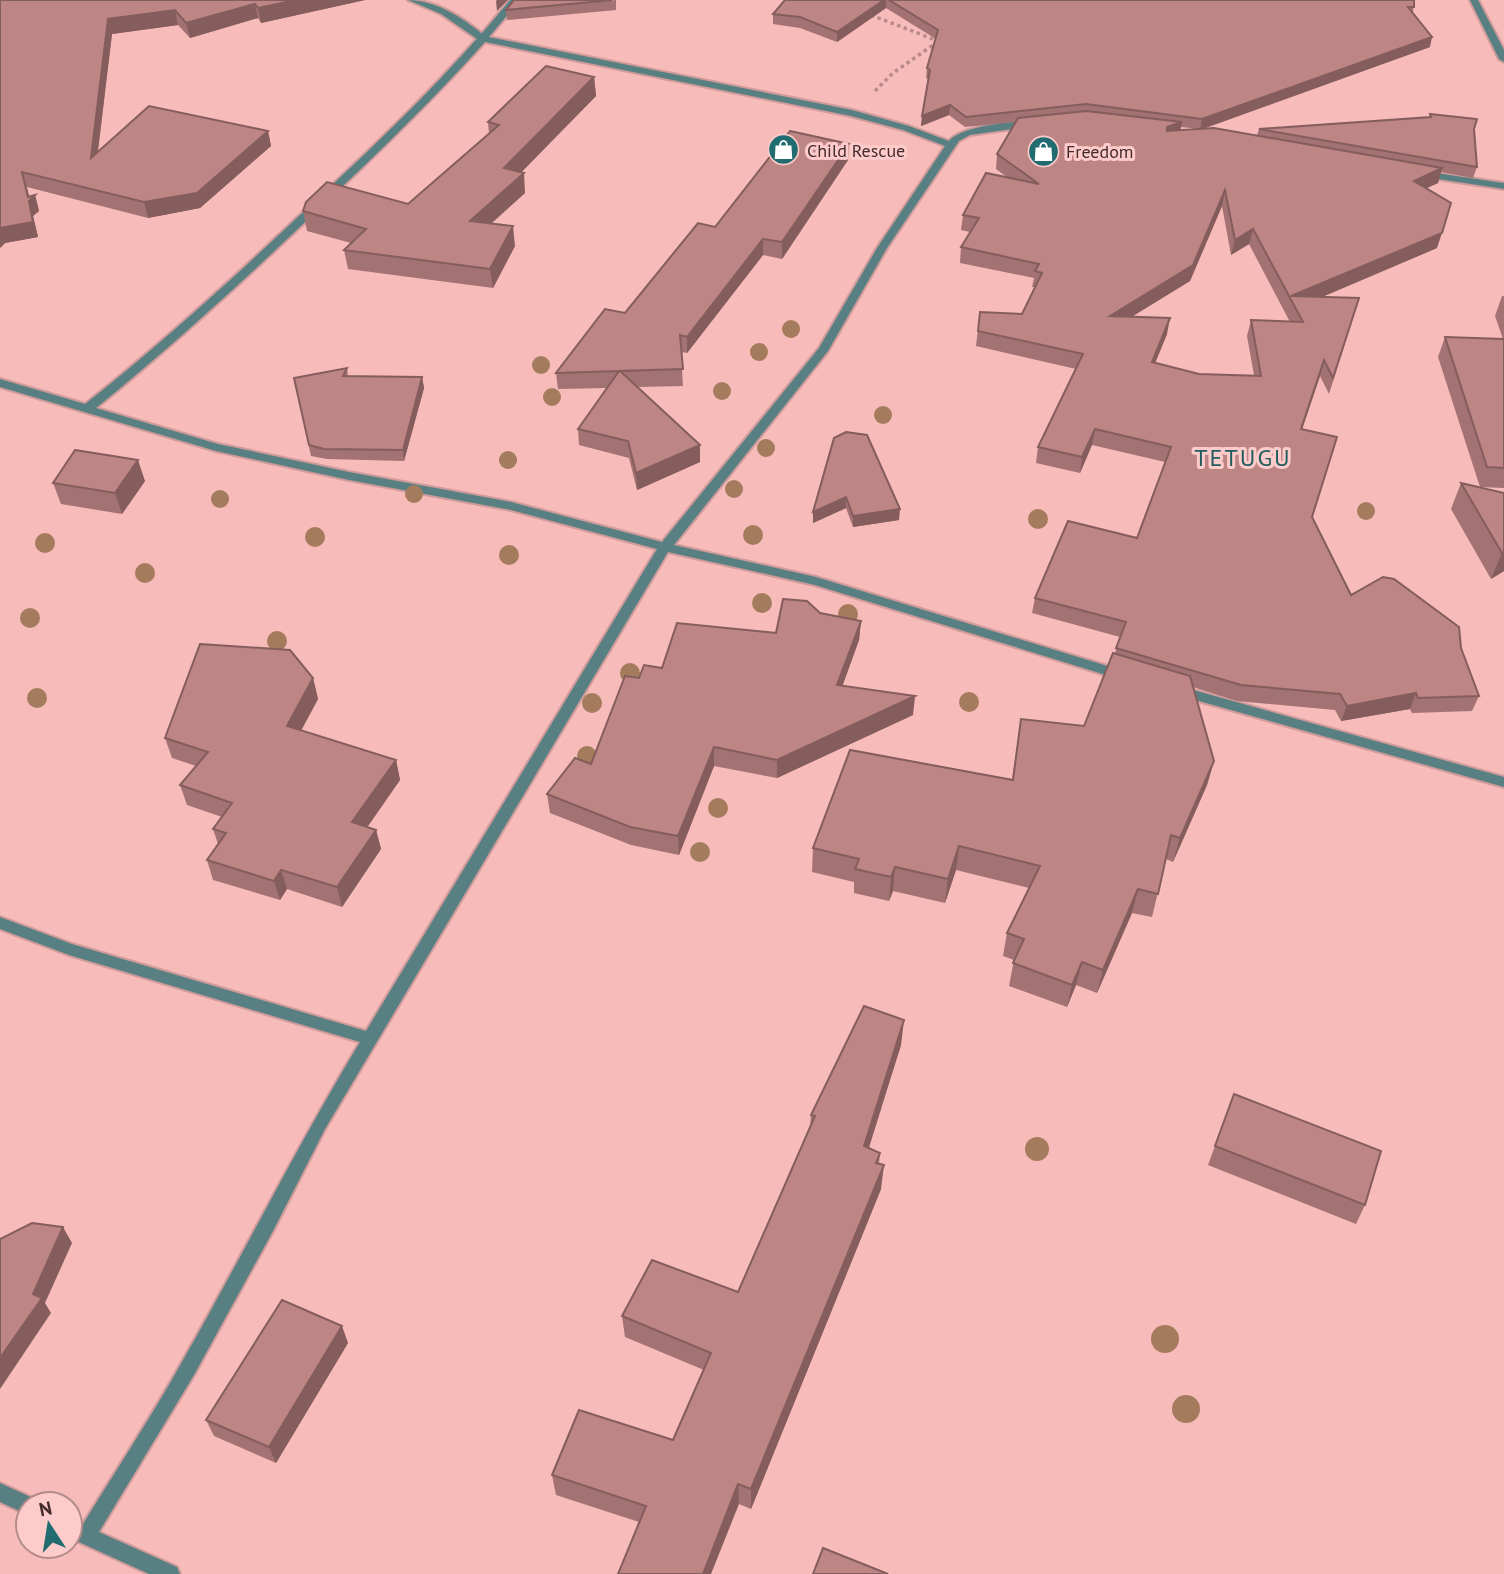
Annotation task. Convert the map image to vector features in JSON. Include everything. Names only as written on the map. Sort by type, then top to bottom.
[{"type":"street","points":[[413,0],[444,12],[484,39],[852,113],[906,128],[951,145]]},
{"type":"street","points":[[89,407],[164,348],[400,127],[484,39],[515,0]]},
{"type":"street","points":[[1474,0],[1504,59]]},
{"type":"street","points":[[84,1523],[188,1369],[267,1226],[319,1124],[665,547],[824,349],[882,248],[951,145],[967,132],[1048,123]]},
{"type":"street","points":[[1416,173],[1504,186]]},
{"type":"street","points":[[0,383],[89,407],[216,447],[349,476],[511,506],[665,547],[816,581],[1138,679]]},
{"type":"street","points":[[1165,687],[1504,782]]},
{"type":"street","points":[[0,923],[69,948],[370,1039]]},
{"type":"street","points":[[84,1535],[170,1574]]},
{"type":"path","points":[[859,11],[939,41]]},
{"type":"path","points":[[852,113],[893,73],[948,37]]},
{"type":"building","points":[[0,0],[296,0],[258,8],[255,4],[186,23],[175,10],[108,19],[91,158],[149,106],[268,131],[197,193],[144,202],[22,172],[28,197],[35,195],[29,201],[33,222],[0,228]]},
{"type":"building","points":[[514,0],[612,0],[506,10]]},
{"type":"building","points":[[785,0],[884,0],[837,32],[800,17],[773,14]]},
{"type":"building","points":[[889,0],[1414,0],[1414,7],[1408,7],[1432,37],[1202,119],[1086,104],[966,117],[950,105],[922,116],[930,70],[927,68],[938,30]]},
{"type":"building","points":[[546,66],[594,77],[504,168],[524,173],[470,221],[513,226],[490,269],[344,250],[366,229],[303,211],[306,202],[327,182],[408,204],[499,125],[488,122]]},
{"type":"building","points":[[1086,111],[1182,122],[1167,127],[1167,131],[1214,128],[1442,168],[1414,181],[1451,203],[1442,233],[1291,296],[1359,298],[1333,378],[1324,360],[1301,429],[1337,437],[1312,517],[1351,595],[1383,577],[1394,579],[1459,627],[1461,648],[1479,696],[1418,698],[1416,693],[1347,706],[1340,694],[1241,685],[1116,648],[1126,622],[1035,598],[1068,521],[1137,538],[1171,447],[1095,429],[1082,457],[1038,447],[1083,354],[978,331],[980,312],[1022,314],[1042,273],[1035,271],[1039,264],[961,247],[979,218],[963,215],[986,173],[1039,184],[997,154],[1018,118]],"holes":[[[1225,190],[1235,240],[1253,229],[1303,322],[1251,320],[1261,376],[1199,374],[1152,362],[1170,318],[1110,316],[1193,265]]]},
{"type":"building","points":[[1430,114],[1477,119],[1474,129],[1477,167],[1259,129],[1431,117]]},
{"type":"building","points":[[790,131],[849,144],[782,242],[763,239],[687,337],[680,335],[683,369],[620,371],[700,445],[636,473],[628,441],[578,429],[619,371],[556,373],[605,309],[625,313],[698,223],[715,227]]},
{"type":"building","points":[[1445,337],[1504,339],[1504,468],[1487,467]]},
{"type":"building","points":[[347,368],[343,376],[422,377],[403,450],[324,449],[309,445],[294,378]]},
{"type":"building","points":[[846,432],[867,435],[900,509],[853,516],[846,497],[813,512],[834,438]]},
{"type":"building","points":[[75,450],[138,460],[115,493],[53,483]]},
{"type":"building","points":[[1461,483],[1504,493],[1504,552],[1502,553]]},
{"type":"building","points":[[783,599],[807,601],[820,613],[861,621],[837,685],[915,696],[777,760],[714,747],[678,836],[630,827],[547,794],[575,758],[591,764],[625,676],[639,678],[644,665],[662,668],[677,623],[776,633]]},
{"type":"building","points":[[200,644],[290,650],[313,678],[287,726],[396,760],[352,822],[376,830],[337,887],[281,870],[274,881],[207,860],[226,833],[213,829],[232,803],[180,785],[208,752],[165,738]]},
{"type":"building","points":[[1113,653],[1190,676],[1214,761],[1180,838],[1171,835],[1158,894],[1138,889],[1103,970],[1082,962],[1072,985],[1013,963],[1024,939],[1007,933],[1040,866],[959,846],[948,879],[895,867],[891,877],[855,869],[859,859],[813,848],[850,750],[1013,780],[1021,719],[1084,726]]},
{"type":"building","points":[[864,1006],[904,1020],[864,1146],[880,1153],[876,1163],[884,1165],[751,1489],[738,1484],[703,1574],[618,1574],[646,1506],[552,1475],[579,1410],[673,1440],[711,1353],[622,1316],[652,1260],[738,1292],[815,1116],[811,1115]]},
{"type":"building","points":[[1234,1094],[1381,1151],[1365,1205],[1215,1146]]},
{"type":"building","points":[[32,1223],[63,1227],[33,1294],[42,1298],[0,1358],[0,1239]]},
{"type":"building","points":[[282,1300],[342,1326],[269,1447],[206,1420]]},
{"type":"building","points":[[823,1548],[888,1574],[813,1574]]},
{"type":"place","name":"Child Rescue","points":[[784,150]]},
{"type":"place","name":"Freedom","points":[[1043,151]]},
{"type":"district","name":"TETUGU","points":[[1243,457]]}]
